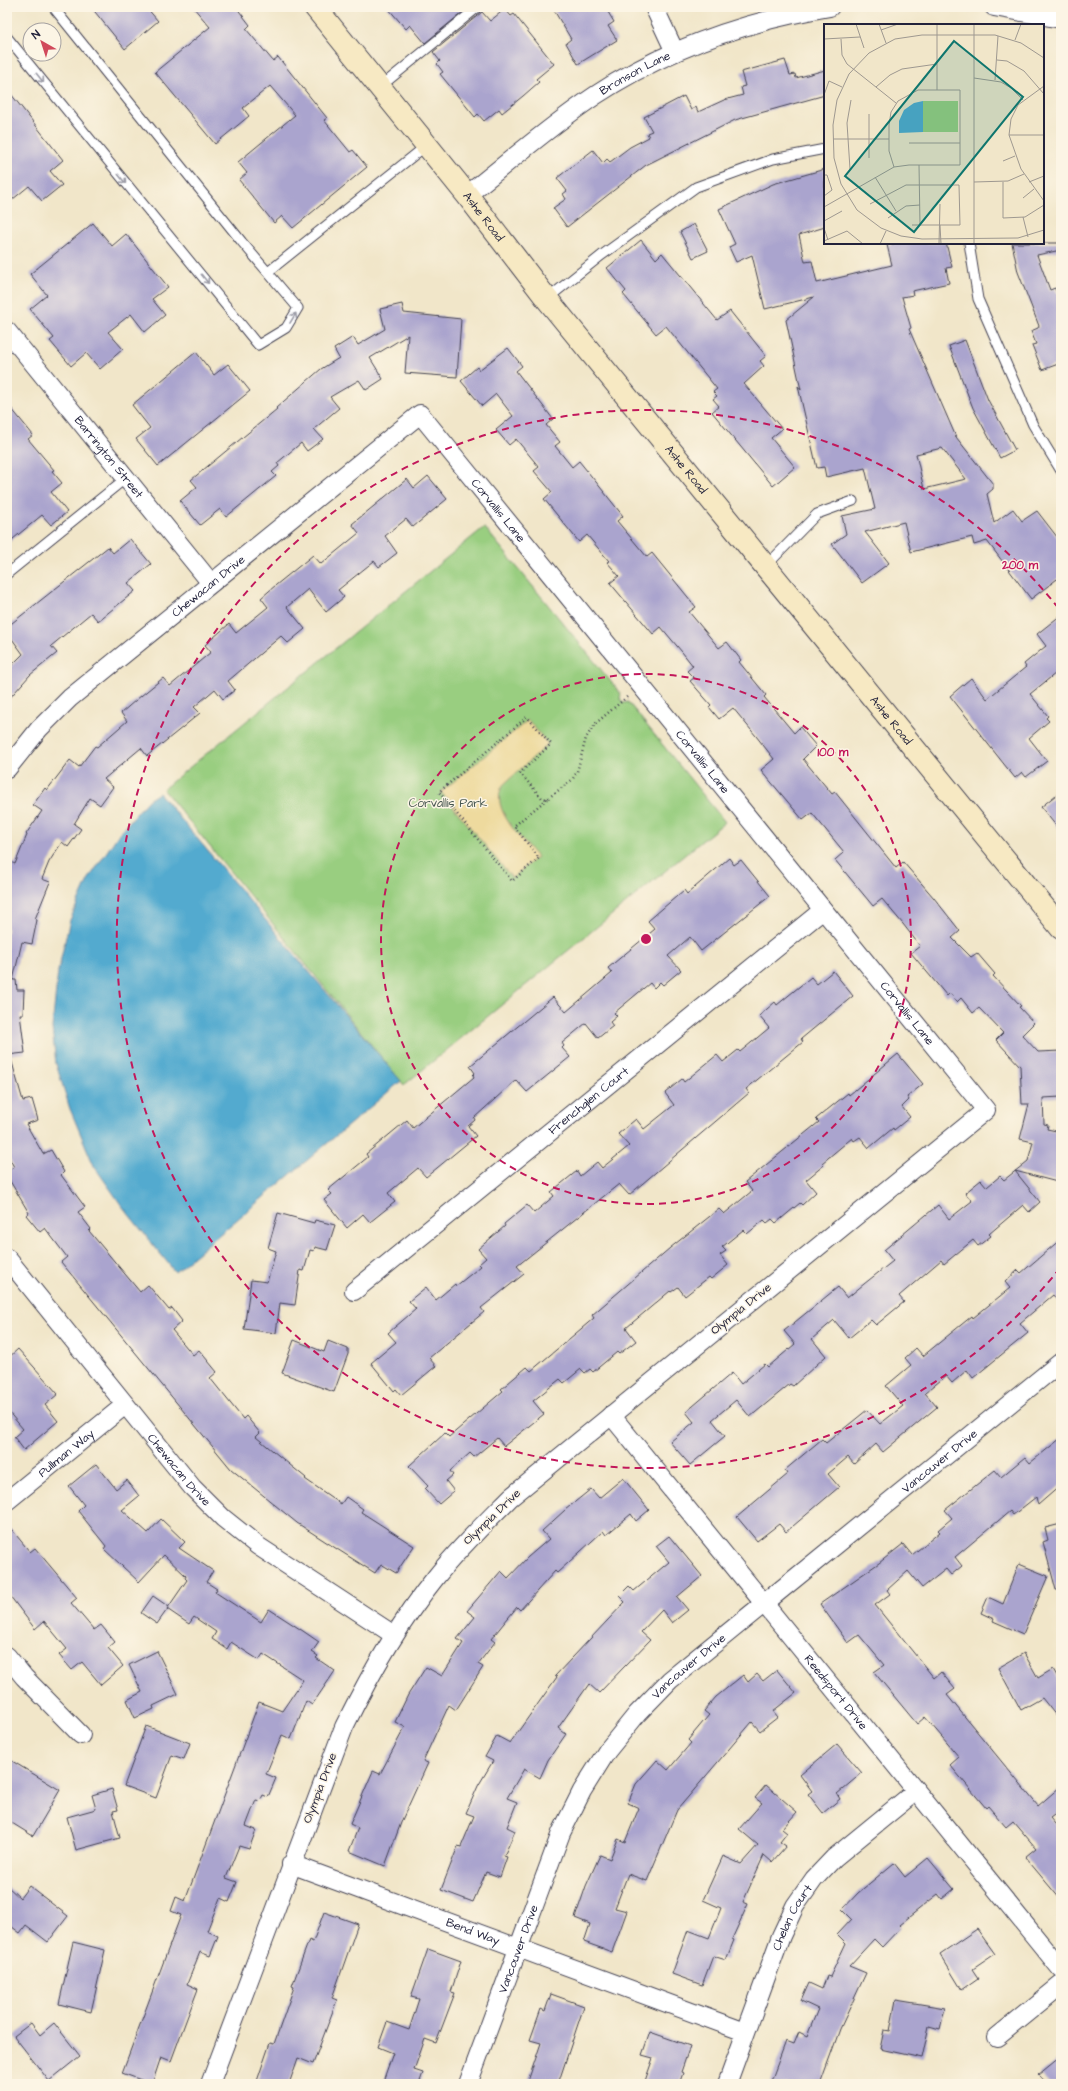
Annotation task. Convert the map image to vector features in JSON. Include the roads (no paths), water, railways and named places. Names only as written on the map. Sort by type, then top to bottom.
[{"type":"street","name":"Ashe Road","points":[[315,7],[467,195],[547,299],[1061,928]]},
{"type":"street","points":[[654,7],[674,52]]},
{"type":"street","name":"Bronson Lane","points":[[467,195],[556,123],[597,94],[632,73],[674,52],[740,27],[789,14],[830,7]]},
{"type":"street","points":[[994,7],[1061,19]]},
{"type":"street","name":"Barrington Street","points":[[11,343],[126,478],[211,583]]},
{"type":"street","name":"Chewacan Drive","points":[[7,769],[39,729],[70,698],[420,414]]},
{"type":"street","name":"Corvallis Lane","points":[[420,414],[986,1110]]},
{"type":"street","name":"Frenchglen Court","points":[[354,1291],[823,910]]},
{"type":"street","name":"Olympia Drive","points":[[210,2084],[291,1864],[344,1727],[365,1683],[394,1635],[436,1576],[468,1540],[511,1497],[986,1110]]},
{"type":"street","name":"Chewacan Drive","points":[[7,1258],[192,1487],[223,1518],[258,1546],[394,1635]]},
{"type":"street","name":"Vancouver Drive","points":[[468,2084],[561,1833],[582,1791],[608,1751],[637,1714],[670,1680],[1061,1362]]},
{"type":"street","name":"Pullman Way","points":[[7,1501],[125,1405]]},
{"type":"street","name":"Reedsport Drive","points":[[610,1415],[1061,1968]]},
{"type":"street","points":[[7,1656],[24,1677],[81,1735]]},
{"type":"street","name":"Chelan Court","points":[[727,2084],[780,1936],[795,1906],[814,1879],[834,1858],[916,1791]]},
{"type":"street","name":"Bend Way","points":[[291,1864],[745,2032]]},
{"type":"street","points":[[997,2037],[1061,1985]]},
{"type":"lane","points":[[7,37],[258,345],[286,328],[298,308],[53,7]]},
{"type":"lane","points":[[380,87],[478,7]]},
{"type":"lane","points":[[268,272],[427,145]]},
{"type":"lane","points":[[547,299],[602,255],[696,187],[772,159],[824,149]]},
{"type":"lane","points":[[969,244],[978,299],[1033,425],[1061,471]]},
{"type":"lane","points":[[7,574],[126,478]]},
{"type":"lane","points":[[766,567],[817,514],[853,501]]},
{"type":"water","points":[[159,793],[401,1081],[175,1272],[122,1206],[94,1166],[70,1109],[56,1064],[52,1028],[58,971],[70,920],[88,880],[118,835],[148,800]]},
{"type":"park label","name":"Corvallis Park","points":[[448,803]]}]
